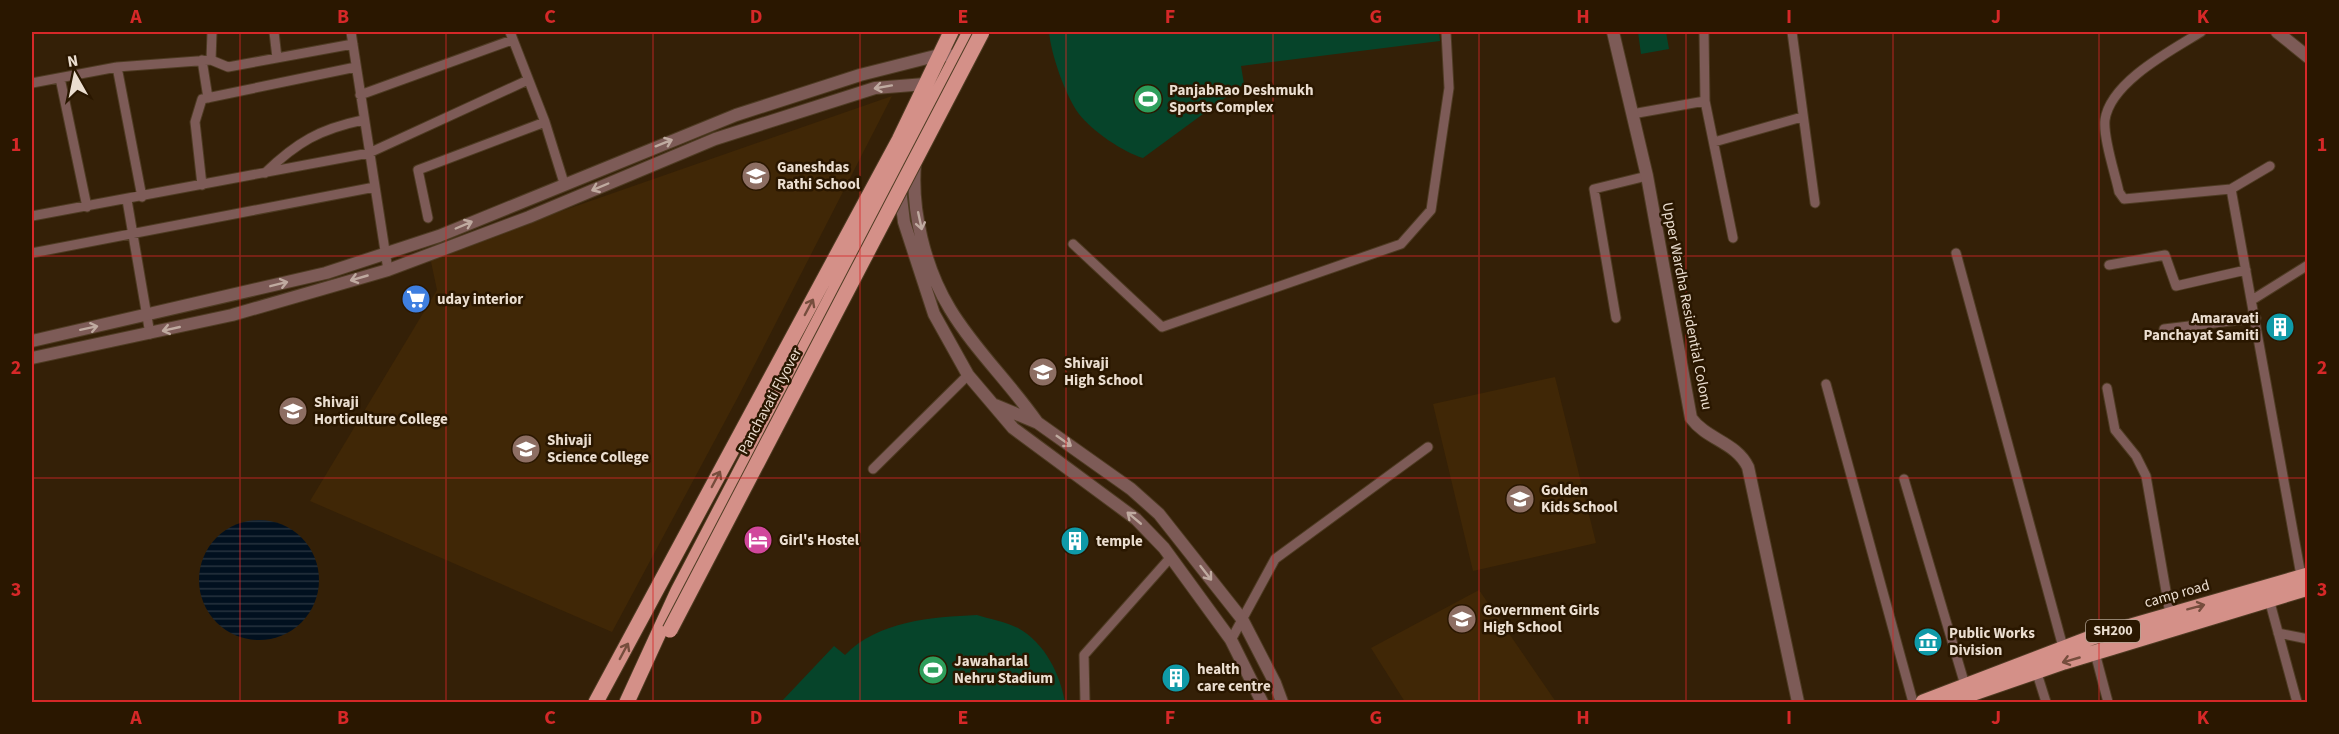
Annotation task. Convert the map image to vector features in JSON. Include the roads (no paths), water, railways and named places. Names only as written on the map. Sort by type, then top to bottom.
[{"type":"main road","points":[[596,702],[899,140],[951,32]]},
{"type":"main road","points":[[627,702],[678,591],[970,32]]},
{"type":"main road","name":"Panchavati Flyover","points":[[651,651],[670,630],[982,32]]},
{"type":"main road","name":"camp road","points":[[1923,702],[1965,685],[2035,665],[2095,653],[2269,599],[2305,582]]},
{"type":"main road","name":"camp road","points":[[1948,702],[2035,665],[2063,648],[2170,614],[2305,582]]},
{"type":"street","points":[[208,98],[207,60],[212,32]]},
{"type":"street","points":[[274,32],[277,58]]},
{"type":"street","points":[[351,32],[388,270]]},
{"type":"street","points":[[1073,244],[1162,327],[1401,244],[1431,210],[1449,88],[1446,32]]},
{"type":"street","name":"Upper Wardha Residential Colonu","points":[[1613,32],[1647,176],[1691,418],[1708,435],[1739,453],[1748,467],[1798,702]]},
{"type":"street","points":[[1704,32],[1705,101],[1733,238]]},
{"type":"street","points":[[1792,32],[1815,203]]},
{"type":"street","points":[[2201,32],[2133,77],[2112,104],[2105,122],[2119,192],[2124,199],[2231,189],[2270,166]]},
{"type":"street","points":[[2277,32],[2307,57]]},
{"type":"street","points":[[360,95],[511,36],[545,122],[564,183]]},
{"type":"street","points":[[32,83],[117,67],[207,60],[228,67],[353,44]]},
{"type":"street","points":[[32,340],[146,316],[326,273],[439,236],[564,183],[736,115],[860,75],[939,55],[957,56]]},
{"type":"street","points":[[117,67],[142,197]]},
{"type":"street","points":[[201,185],[195,122],[202,99],[356,67]]},
{"type":"street","points":[[60,78],[87,207]]},
{"type":"street","points":[[32,216],[369,153],[528,80]]},
{"type":"street","points":[[32,358],[232,315],[388,270],[529,217],[715,139],[875,88],[925,84],[940,88]]},
{"type":"street","points":[[1632,114],[1705,101]]},
{"type":"street","points":[[1714,142],[1802,117]]},
{"type":"street","points":[[265,173],[291,148],[329,128],[363,120]]},
{"type":"street","points":[[428,218],[418,170],[545,122]]},
{"type":"street","points":[[899,140],[904,222],[934,314],[968,375],[1020,434],[1136,519],[1164,548],[1231,640],[1262,702]]},
{"type":"street","points":[[630,157],[637,171]]},
{"type":"street","name":"Panchavati Flyover","points":[[915,164],[914,196],[935,279],[955,316],[1038,423]]},
{"type":"street","points":[[1616,318],[1594,189],[1647,176]]},
{"type":"street","points":[[32,253],[375,187]]},
{"type":"street","points":[[2231,189],[2305,582]]},
{"type":"street","points":[[127,200],[150,334]]},
{"type":"street","points":[[1956,254],[2063,648]]},
{"type":"street","points":[[2109,265],[2165,255],[2176,286],[2246,270]]},
{"type":"street","points":[[2252,300],[2307,265]]},
{"type":"street","points":[[2164,329],[2256,318]]},
{"type":"street","points":[[873,469],[968,375]]},
{"type":"street","points":[[1826,384],[1913,702]]},
{"type":"street","points":[[2107,388],[2115,430],[2136,456],[2146,476],[2170,614]]},
{"type":"street","points":[[994,404],[1038,423],[1131,489],[1159,514],[1242,620],[1275,683],[1282,702]]},
{"type":"street","points":[[1231,640],[1275,559],[1428,447]]},
{"type":"street","points":[[1904,479],[1965,685]]},
{"type":"street","points":[[1085,702],[1084,655],[1170,558]]},
{"type":"street","points":[[2269,599],[2297,702]]},
{"type":"street","points":[[2278,633],[2307,639]]},
{"type":"street","points":[[2095,653],[2108,702]]},
{"type":"street","points":[[2035,665],[2046,702]]},
{"type":"water","points":[[259,520],[282,525],[301,538],[314,557],[319,580],[314,603],[301,622],[282,635],[259,640],[236,635],[217,622],[204,603],[199,580],[204,557],[217,538],[236,525]]},
{"type":"place","name":"PanjabRao Deshmukh Sports Complex","points":[[1148,99]]},
{"type":"place","name":"Ganeshdas Rathi School","points":[[756,176]]},
{"type":"place","name":"uday interior","points":[[416,299]]},
{"type":"place","name":"Amaravati Panchayat Samiti","points":[[2280,327]]},
{"type":"place","name":"Shivaji High School","points":[[1043,372]]},
{"type":"place","name":"Shivaji Horticulture College","points":[[293,411]]},
{"type":"place","name":"Shivaji Science College","points":[[526,449]]},
{"type":"place","name":"Golden Kids School","points":[[1520,499]]},
{"type":"place","name":"Girl's Hostel","points":[[758,540]]},
{"type":"place","name":"temple","points":[[1075,541]]},
{"type":"place","name":"Government Girls High School","points":[[1462,619]]},
{"type":"place","name":"Public Works Division","points":[[1928,642]]},
{"type":"place","name":"Jawaharlal Nehru Stadium","points":[[933,670]]},
{"type":"place","name":"health care centre","points":[[1176,678]]}]
